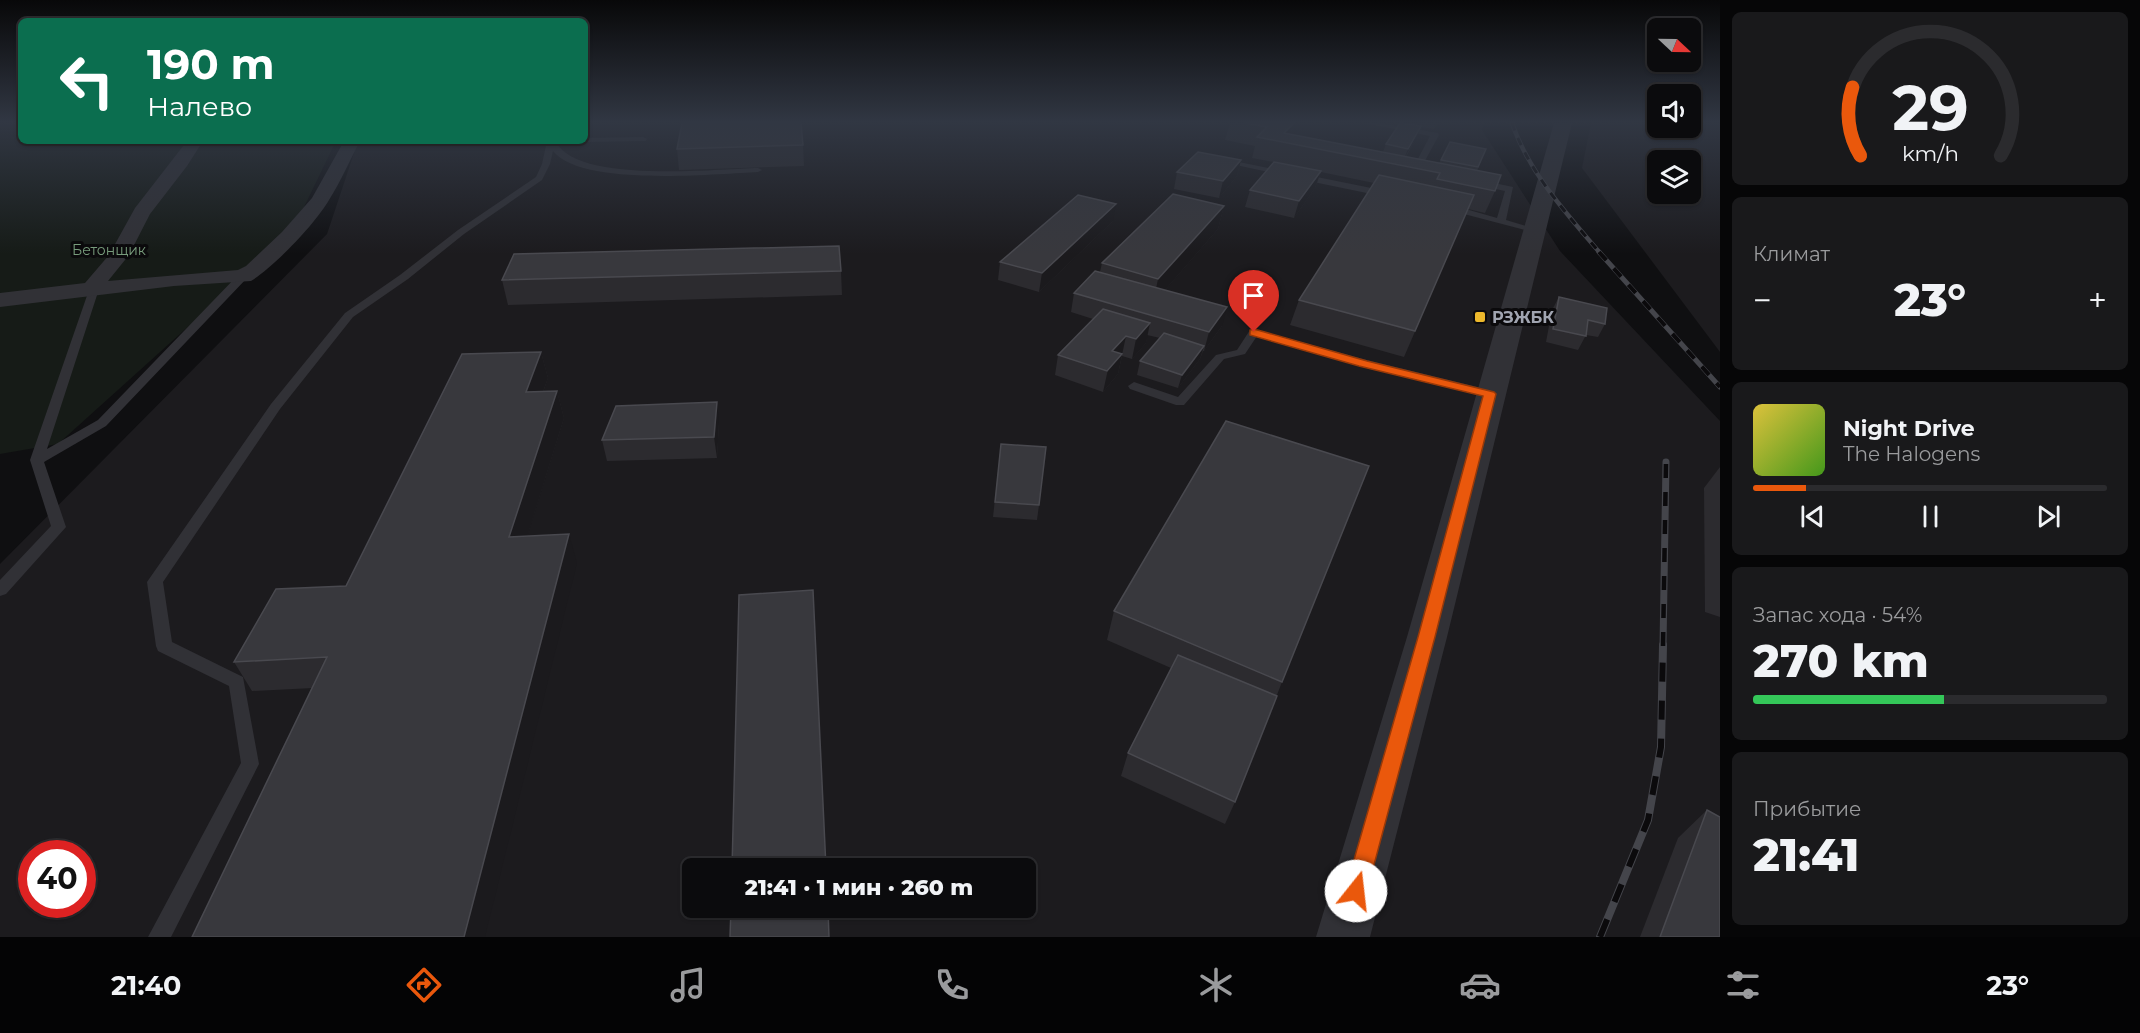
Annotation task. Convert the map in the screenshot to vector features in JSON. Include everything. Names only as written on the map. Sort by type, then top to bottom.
[{"type":"street","points":[[94,289],[96,283],[111,267],[125,245],[133,224],[178,167]]},
{"type":"street","points":[[0,300],[174,280],[243,276],[253,270],[289,236],[320,200],[338,167]]},
{"type":"street","points":[[1343,937],[1427,637],[1490,394],[1517,226],[1543,167]]},
{"type":"lane","points":[[159,937],[250,764],[237,682],[164,646],[155,582],[275,407],[349,315],[404,278],[461,232],[539,178],[545,167]]},
{"type":"lane","points":[[587,167],[607,171],[662,173],[758,170]]},
{"type":"lane","points":[[1253,167],[1393,196]]},
{"type":"lane","points":[[1418,167],[1416,170],[1428,172]]},
{"type":"lane","points":[[1439,205],[1517,226],[1510,189],[1475,182]]},
{"type":"lane","points":[[37,460],[102,423],[243,276]]},
{"type":"lane","points":[[0,590],[59,527],[37,460],[94,289]]},
{"type":"lane","points":[[1134,386],[1180,402],[1220,357],[1241,352],[1254,332],[1363,363],[1490,394]]},
{"type":"shaded area","points":[[349,167],[1506,167],[1560,251],[1720,421],[1720,937],[0,937],[0,564],[327,234]]},
{"type":"shaded area","points":[[1647,167],[1647,204],[1701,204],[1701,167],[1720,167],[1720,352],[1582,168]]},
{"type":"green space","name":"Бетонщик","points":[[0,167],[324,167],[291,234],[58,444],[0,454]]},
{"type":"building","points":[[1183,167],[1235,167],[1223,181],[1177,172]]},
{"type":"building","points":[[1270,167],[1299,167],[1321,171],[1299,201],[1250,190]]},
{"type":"building","points":[[1408,167],[1458,167],[1501,175],[1495,191],[1437,179],[1440,173]]},
{"type":"building","points":[[1379,175],[1474,195],[1415,331],[1299,300]]},
{"type":"building","points":[[1173,194],[1224,206],[1158,279],[1102,263]]},
{"type":"building","points":[[1078,195],[1116,204],[1042,273],[1000,262]]},
{"type":"building","points":[[839,246],[841,271],[502,280],[514,254]]},
{"type":"building","points":[[1095,271],[1227,307],[1209,332],[1074,293]]},
{"type":"building","points":[[1559,297],[1607,308],[1605,324],[1588,320],[1586,336],[1553,329]]},
{"type":"building","points":[[1103,309],[1150,323],[1136,339],[1126,336],[1112,351],[1122,354],[1107,371],[1058,355]]},
{"type":"building","points":[[1164,333],[1204,346],[1182,375],[1140,361]]},
{"type":"building","points":[[541,352],[526,392],[557,391],[509,537],[569,534],[464,937],[192,937],[327,657],[234,662],[276,589],[346,586],[462,354]]},
{"type":"building","points":[[717,402],[714,437],[602,440],[616,406]]},
{"type":"building","points":[[1226,421],[1369,466],[1282,682],[1114,611]]},
{"type":"building","points":[[1001,444],[1046,447],[1039,505],[995,502]]},
{"type":"building","points":[[813,590],[826,858],[732,858],[739,595]]},
{"type":"building","points":[[1178,655],[1277,696],[1235,802],[1128,753]]},
{"type":"building","points":[[1707,810],[1720,817],[1720,937],[1660,937]]},
{"type":"building","points":[[731,918],[828,918],[829,937],[730,937]]},
{"type":"railway","points":[[1533,167],[1562,208],[1600,253]]},
{"type":"railway","points":[[1599,252],[1720,387]]},
{"type":"railway","points":[[1663,646],[1666,462]]},
{"type":"railway","points":[[1600,937],[1648,820],[1661,747],[1663,645]]},
{"type":"place","name":"РЗЖБК","points":[[1480,317]]},
{"type":"route","points":[[1254,332],[1363,363],[1490,394],[1427,637],[1356,891]]}]
